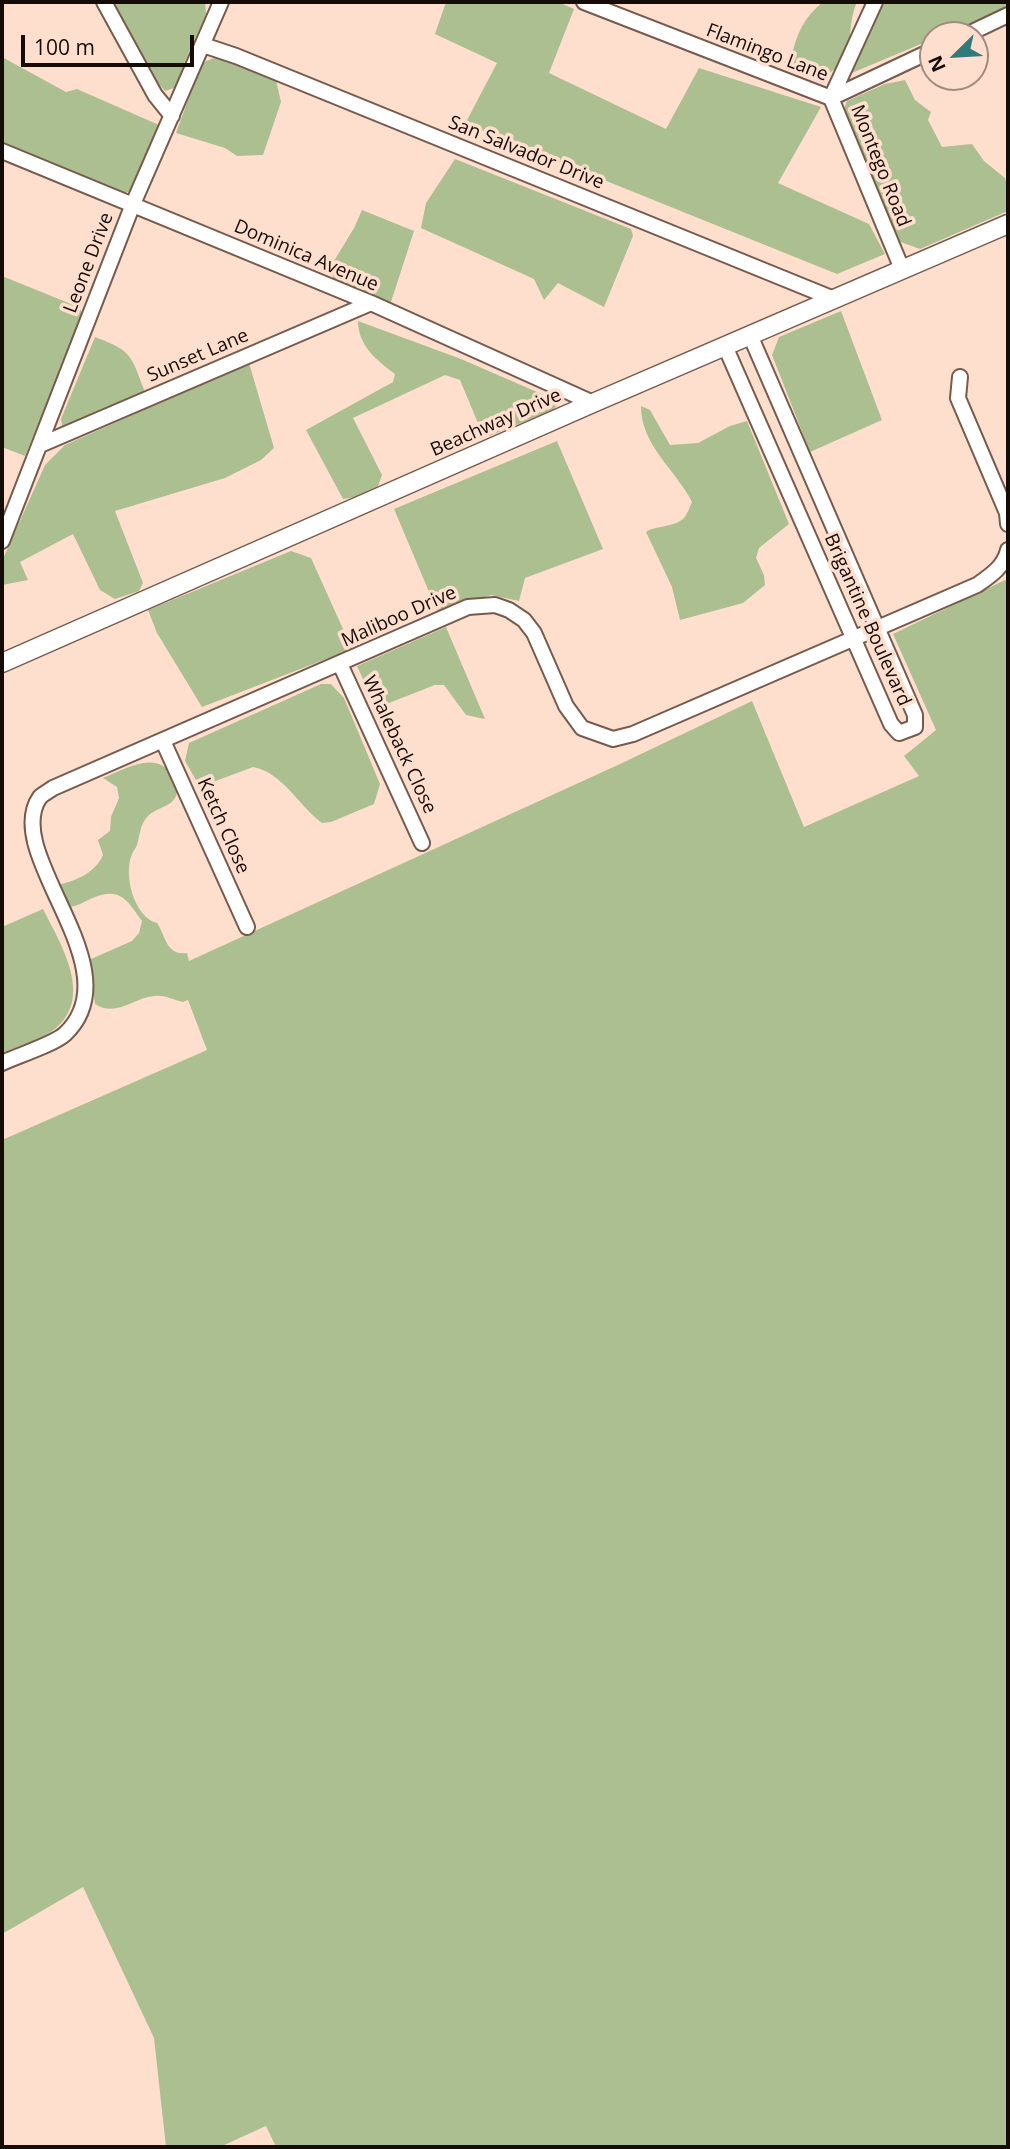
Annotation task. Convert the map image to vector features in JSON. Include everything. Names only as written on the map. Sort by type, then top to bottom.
[{"type":"street","points":[[95,2],[104,2],[155,95],[172,116]]},
{"type":"street","name":"Leone Drive","points":[[2,541],[132,204],[221,2]]},
{"type":"street","name":"Flamingo Lane","points":[[584,2],[831,99],[919,57]]},
{"type":"street","name":"Montego Road","points":[[875,2],[831,99],[902,269]]},
{"type":"street","points":[[989,24],[1008,15]]},
{"type":"street","name":"San Salvador Drive","points":[[203,45],[249,61],[834,299]]},
{"type":"street","name":"Dominica Avenue","points":[[2,151],[371,303],[593,403]]},
{"type":"street","name":"Beachway Drive","points":[[2,663],[1008,224]]},
{"type":"street","name":"Sunset Lane","points":[[40,445],[371,303]]},
{"type":"street","name":"Brigantine Boulevard","points":[[724,346],[891,724],[899,733],[915,727],[915,715],[879,628],[750,335]]},
{"type":"street","points":[[960,377],[958,398],[1007,513],[1008,524]]},
{"type":"street","name":"Maliboo Drive","points":[[2,1063],[63,1036],[79,1016],[86,991],[79,960],[34,858],[28,828],[31,812],[39,797],[53,788],[468,607],[495,605],[524,620],[534,634],[566,706],[582,728],[613,740],[634,734],[977,585],[994,574],[1008,550]]},
{"type":"street","name":"Whaleback Close","points":[[340,664],[422,842]]},
{"type":"street","name":"Ketch Close","points":[[163,741],[247,927]]},
{"type":"green space","points":[[110,2],[205,2],[206,14],[174,88],[165,91],[156,81]]},
{"type":"green space","points":[[446,2],[558,2],[574,9],[549,73],[666,129],[699,68],[821,107],[778,183],[869,224],[885,254],[837,274],[465,124],[497,63],[435,34]]},
{"type":"green space","points":[[823,2],[857,2],[846,55],[833,71],[819,78],[792,69],[784,62],[792,56],[806,19]]},
{"type":"green space","points":[[885,2],[1008,2],[1008,7],[975,21],[919,21],[919,45],[847,75]]},
{"type":"green space","points":[[2,57],[66,92],[77,89],[159,125],[135,190],[124,193],[2,145]]},
{"type":"green space","points":[[214,58],[226,59],[276,80],[281,102],[263,155],[237,156],[225,148],[176,133],[200,67]]},
{"type":"green space","points":[[905,80],[915,100],[931,112],[928,120],[942,147],[972,144],[984,161],[1005,178],[1008,189],[1008,211],[920,249],[898,241],[842,114],[847,101],[885,84]]},
{"type":"green space","points":[[455,159],[631,229],[633,236],[604,307],[558,283],[544,300],[534,279],[421,228],[426,203]]},
{"type":"green space","points":[[362,210],[414,231],[390,305],[334,283],[331,266]]},
{"type":"green space","points":[[2,276],[81,308],[81,318],[25,456],[2,447]]},
{"type":"green space","points":[[841,311],[882,420],[810,452],[772,355],[779,337]]},
{"type":"green space","points":[[358,321],[461,359],[560,402],[553,410],[489,436],[480,428],[460,380],[445,375],[353,418],[382,475],[378,486],[356,497],[343,499],[306,430],[393,382],[395,374],[365,345]]},
{"type":"green space","points":[[95,337],[117,346],[129,356],[145,392],[63,431],[61,419]]},
{"type":"green space","points":[[249,363],[274,448],[261,460],[225,478],[115,511],[143,583],[139,591],[115,599],[100,590],[73,534],[20,562],[28,580],[2,585],[2,561],[45,465],[65,445]]},
{"type":"green space","points":[[641,406],[650,410],[670,445],[698,443],[730,426],[747,421],[789,524],[759,548],[756,558],[764,575],[765,585],[743,603],[680,620],[672,587],[646,532],[680,521],[692,502],[653,446],[643,420]]},
{"type":"green space","points":[[557,441],[603,549],[525,578],[519,601],[491,595],[438,613],[394,509]]},
{"type":"green space","points":[[291,551],[311,558],[352,649],[202,707],[157,633],[148,610]]},
{"type":"green space","points":[[1005,580],[1008,583],[1008,2147],[276,2147],[266,2126],[220,2147],[166,2147],[154,2038],[83,1887],[2,1934],[2,1140],[207,1050],[188,1000],[183,1002],[155,996],[110,1009],[95,1004],[91,974],[86,964],[91,959],[132,941],[139,933],[142,921],[121,896],[115,894],[100,895],[68,907],[58,885],[84,875],[95,867],[103,855],[98,840],[110,831],[111,817],[119,798],[117,787],[103,778],[131,766],[150,762],[167,769],[174,778],[176,796],[173,801],[146,818],[132,854],[129,873],[132,894],[142,913],[157,923],[171,948],[187,953],[189,961],[752,701],[804,827],[919,776],[904,756],[936,730],[893,634]]},
{"type":"green space","points":[[446,627],[485,719],[466,715],[444,685],[435,685],[376,708],[357,666]]},
{"type":"green space","points":[[321,684],[331,684],[344,698],[380,784],[374,804],[331,822],[322,823],[282,782],[253,767],[200,787],[185,761],[189,743]]},
{"type":"green space","points":[[43,909],[65,953],[73,985],[72,1001],[67,1015],[56,1028],[2,1053],[2,927]]}]
